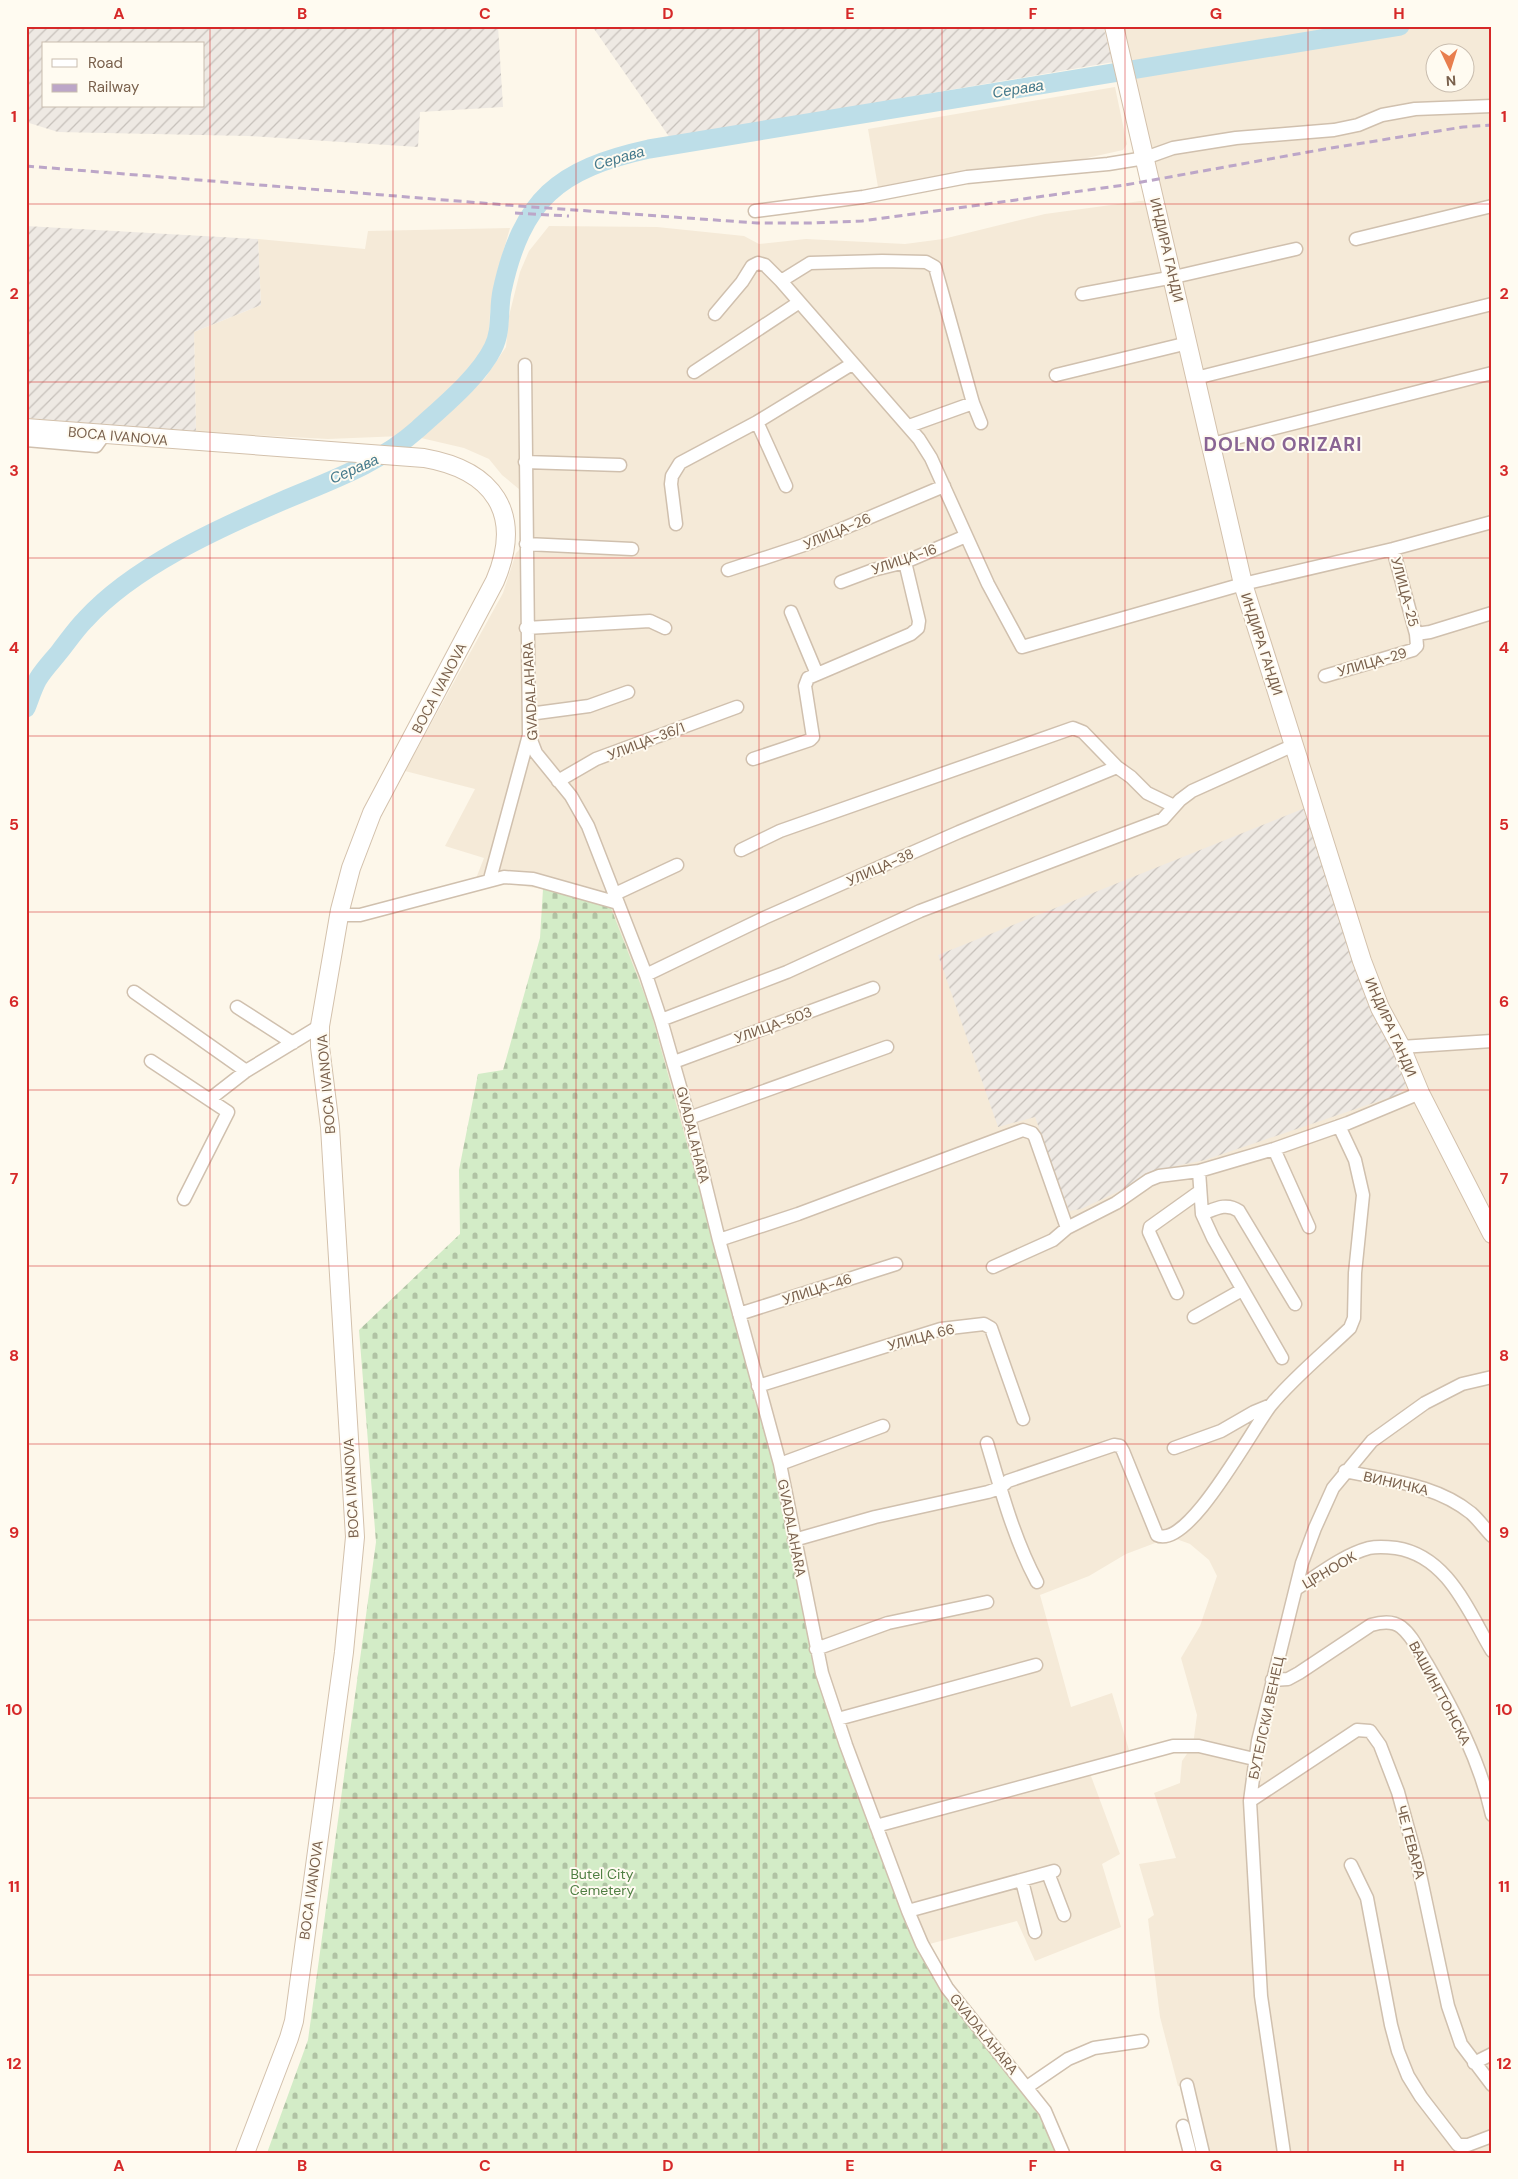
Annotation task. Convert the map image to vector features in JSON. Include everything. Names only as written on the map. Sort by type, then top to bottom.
[{"type":"street","name":"ИНДИРА ГАНДИ","points":[[1114,26],[1244,584],[1294,745],[1362,961],[1383,1014],[1401,1047],[1420,1093],[1492,1234]]},
{"type":"street","points":[[755,211],[863,197],[967,177],[1067,169],[1145,158],[1173,148],[1236,138],[1334,130],[1358,125],[1382,115],[1415,109],[1492,106]]},
{"type":"street","points":[[1356,239],[1492,206]]},
{"type":"street","points":[[1082,294],[1174,278],[1296,249]]},
{"type":"street","points":[[781,281],[810,263],[882,260],[926,262],[935,267],[973,403],[981,423]]},
{"type":"street","points":[[715,314],[742,282],[752,266],[758,263],[765,265],[781,281],[798,303],[909,426],[931,458],[988,584],[1022,647],[1244,584],[1393,549],[1492,522]]},
{"type":"street","points":[[694,372],[798,303]]},
{"type":"street","points":[[1196,378],[1492,304]]},
{"type":"street","points":[[1056,375],[1188,343]]},
{"type":"street","name":"GVADALAHARA","points":[[525,364],[526,628],[529,735],[536,753],[571,796],[588,826],[646,975],[661,1020],[674,1062],[719,1240],[780,1464],[816,1649],[838,1720],[908,1912],[922,1944],[947,1988],[1045,2111],[1063,2153]]},
{"type":"street","points":[[676,524],[671,484],[672,476],[680,463],[757,422],[852,364]]},
{"type":"street","points":[[1212,444],[1492,373]]},
{"type":"street","points":[[909,426],[973,403]]},
{"type":"street","points":[[757,422],[786,486]]},
{"type":"street","name":"BOCA IVANOVA","points":[[26,428],[104,436],[424,458],[448,462],[477,476],[486,484],[500,505],[504,520],[505,551],[498,575],[372,813],[351,868],[339,914],[320,1026],[320,1047],[330,1127],[355,1537],[344,1652],[294,2021],[245,2153]]},
{"type":"street","points":[[26,440],[96,446],[104,436]]},
{"type":"street","points":[[526,462],[620,465]]},
{"type":"street","name":"УЛИЦА-26","points":[[728,570],[804,545],[944,486]]},
{"type":"street","points":[[504,520],[525,530]]},
{"type":"street","name":"УЛИЦА-16","points":[[841,582],[873,570],[905,562],[966,536]]},
{"type":"street","points":[[526,544],[632,549]]},
{"type":"street","name":"УЛИЦА-25","points":[[1393,549],[1416,634]]},
{"type":"street","points":[[753,759],[810,740],[813,737],[805,686],[808,678],[915,632],[919,621],[905,562]]},
{"type":"street","points":[[791,612],[817,674]]},
{"type":"street","name":"УЛИЦА-29","points":[[1324,676],[1413,650],[1417,646],[1416,634],[1430,632],[1492,613]]},
{"type":"street","points":[[526,628],[650,621],[665,628]]},
{"type":"street","points":[[529,714],[589,706],[628,692]]},
{"type":"street","name":"УЛИЦА-36/1","points":[[558,781],[596,759],[737,707]]},
{"type":"street","points":[[741,850],[780,831],[1073,728],[1088,736],[1117,767],[1131,777],[1147,793],[1174,806]]},
{"type":"street","points":[[490,879],[529,735]]},
{"type":"street","points":[[661,1020],[787,972],[920,911],[1163,819],[1174,806],[1192,791],[1294,745]]},
{"type":"street","name":"УЛИЦА-38","points":[[646,975],[773,914],[959,832],[1117,767]]},
{"type":"street","points":[[339,914],[360,915],[490,879],[504,877],[533,879],[617,899],[677,865]]},
{"type":"street","name":"УЛИЦА-503","points":[[674,1062],[873,988]]},
{"type":"street","points":[[134,992],[246,1071]]},
{"type":"street","points":[[237,1007],[293,1043]]},
{"type":"street","points":[[210,1099],[246,1071],[320,1026]]},
{"type":"street","points":[[1401,1047],[1492,1041]]},
{"type":"street","points":[[689,1118],[888,1047]]},
{"type":"street","points":[[151,1061],[228,1112],[184,1199]]},
{"type":"street","points":[[993,1267],[1038,1248],[1067,1228],[1116,1203],[1149,1180],[1168,1173],[1199,1170],[1274,1149],[1339,1126],[1420,1093]]},
{"type":"street","points":[[794,1540],[875,1517],[1000,1488],[1008,1481],[1102,1448],[1120,1446],[1157,1535],[1167,1537],[1181,1527],[1207,1502],[1271,1405],[1350,1328],[1354,1318],[1355,1273],[1362,1195],[1355,1160],[1339,1126]]},
{"type":"street","points":[[719,1240],[798,1214],[1023,1130],[1027,1130],[1035,1136],[1067,1228]]},
{"type":"street","points":[[1274,1149],[1309,1227]]},
{"type":"street","points":[[1199,1170],[1202,1214],[1213,1238],[1282,1358]]},
{"type":"street","points":[[1177,1293],[1149,1232],[1150,1227],[1199,1192]]},
{"type":"street","points":[[1202,1214],[1224,1206],[1231,1206],[1239,1211],[1294,1304]]},
{"type":"street","name":"УЛИЦА-46","points":[[739,1314],[896,1264]]},
{"type":"street","points":[[1194,1317],[1242,1290]]},
{"type":"street","name":"УЛИЦА 66","points":[[758,1386],[941,1329],[984,1324],[991,1328],[1023,1419]]},
{"type":"street","name":"БУТЕЛСКИ ВЕНЕЦ","points":[[1284,2153],[1261,1996],[1250,1801],[1254,1759],[1272,1680],[1296,1590],[1315,1528],[1333,1488],[1345,1471],[1372,1441],[1398,1420],[1425,1403],[1462,1384],[1492,1377]]},
{"type":"street","points":[[1174,1448],[1221,1431],[1254,1412],[1271,1405]]},
{"type":"street","points":[[780,1464],[883,1426]]},
{"type":"street","points":[[987,1443],[1000,1488],[1028,1566],[1037,1582]]},
{"type":"street","name":"ВИНИЧКА","points":[[1345,1471],[1411,1484],[1444,1495],[1472,1514],[1492,1536]]},
{"type":"street","name":"ЦРНООК","points":[[1296,1590],[1331,1568],[1370,1548],[1387,1547],[1407,1550],[1428,1560],[1447,1578],[1458,1592],[1492,1651]]},
{"type":"street","points":[[816,1649],[888,1623],[987,1602]]},
{"type":"street","name":"ВАШИНГТОНСКА","points":[[1272,1680],[1288,1679],[1299,1673],[1371,1625],[1381,1622],[1399,1626],[1411,1638],[1453,1713],[1479,1772],[1492,1815]]},
{"type":"street","points":[[838,1720],[1036,1665]]},
{"type":"street","name":"ЧЕ ГЕВАРА","points":[[1250,1801],[1357,1730],[1370,1731],[1380,1745],[1398,1792],[1418,1865],[1448,2006],[1461,2044],[1492,2085]]},
{"type":"street","points":[[876,1826],[1173,1746],[1199,1746],[1254,1759]]},
{"type":"street","points":[[1351,1865],[1366,1898],[1391,2025],[1408,2076],[1431,2113],[1458,2145],[1468,2145],[1492,2136]]},
{"type":"street","points":[[908,1912],[1051,1872],[1064,1915]]},
{"type":"street","points":[[1022,1881],[1035,1932]]},
{"type":"street","points":[[1027,2087],[1068,2059],[1094,2048],[1142,2041]]},
{"type":"street","points":[[1474,2063],[1492,2054]]},
{"type":"street","points":[[1187,2085],[1203,2153]]},
{"type":"street","points":[[1183,2126],[1190,2153]]},
{"type":"shaded area","points":[[26,26],[498,26],[503,107],[420,112],[418,147],[249,136],[58,132],[26,122]]},
{"type":"shaded area","points":[[592,26],[1103,26],[1113,62],[670,138]]},
{"type":"shaded area","points":[[1114,26],[1492,26],[1492,2153],[1204,2153],[1191,2084],[1178,2086],[1160,2017],[1148,1919],[1154,1915],[1139,1864],[1176,1858],[1154,1793],[1180,1783],[1182,1761],[1193,1745],[1197,1715],[1181,1658],[1200,1626],[1217,1576],[1209,1560],[1190,1544],[1171,1537],[1126,1554],[1089,1576],[1040,1595],[1071,1707],[1112,1693],[1132,1760],[1088,1768],[1120,1854],[1102,1864],[1121,1927],[1035,1961],[1017,1921],[918,1947],[872,1835],[818,1682],[806,1618],[611,908],[543,889],[497,882],[473,886],[484,858],[445,846],[475,789],[405,771],[503,593],[516,553],[531,538],[531,499],[502,475],[489,459],[464,448],[421,438],[485,378],[506,347],[509,316],[520,272],[529,251],[549,226],[657,227],[744,236],[759,244],[806,239],[905,244],[943,239],[1045,214],[1155,199]]},
{"type":"shaded area","points":[[1115,87],[1127,144],[1123,150],[1060,164],[970,171],[878,187],[868,129]]},
{"type":"shaded area","points":[[26,226],[258,239],[261,305],[194,332],[196,432],[26,418]]},
{"type":"shaded area","points":[[510,228],[498,270],[490,312],[489,342],[480,364],[402,436],[328,439],[196,432],[194,332],[261,305],[258,239],[365,249],[368,231]]},
{"type":"shaded area","points":[[1310,806],[1410,1081],[1400,1094],[1205,1160],[1171,1167],[1081,1209],[1069,1211],[1035,1117],[998,1127],[938,955]]},
{"type":"green space","name":"Butel City Cemetery","points":[[543,889],[611,908],[650,1009],[782,1489],[818,1682],[872,1835],[918,1947],[1042,2113],[1059,2153],[267,2153],[308,2040],[376,1542],[359,1330],[460,1234],[459,1170],[478,1074],[503,1070],[540,938]]},
{"type":"waterway","name":"Серава","points":[[26,708],[38,679],[75,631],[105,601],[127,583],[151,566],[204,537],[370,462],[403,441],[459,391],[479,370],[496,341],[502,291],[510,259],[533,211],[549,193],[568,178],[590,167],[617,157],[649,149],[1400,26]]},
{"type":"railway","points":[[26,166],[519,206],[757,223],[809,223],[862,221],[1125,185],[1325,149],[1463,127],[1492,125]]},
{"type":"railway","points":[[515,213],[569,216]]},
{"type":"district","name":"DOLNO ORIZARI","points":[[1283,444]]}]
